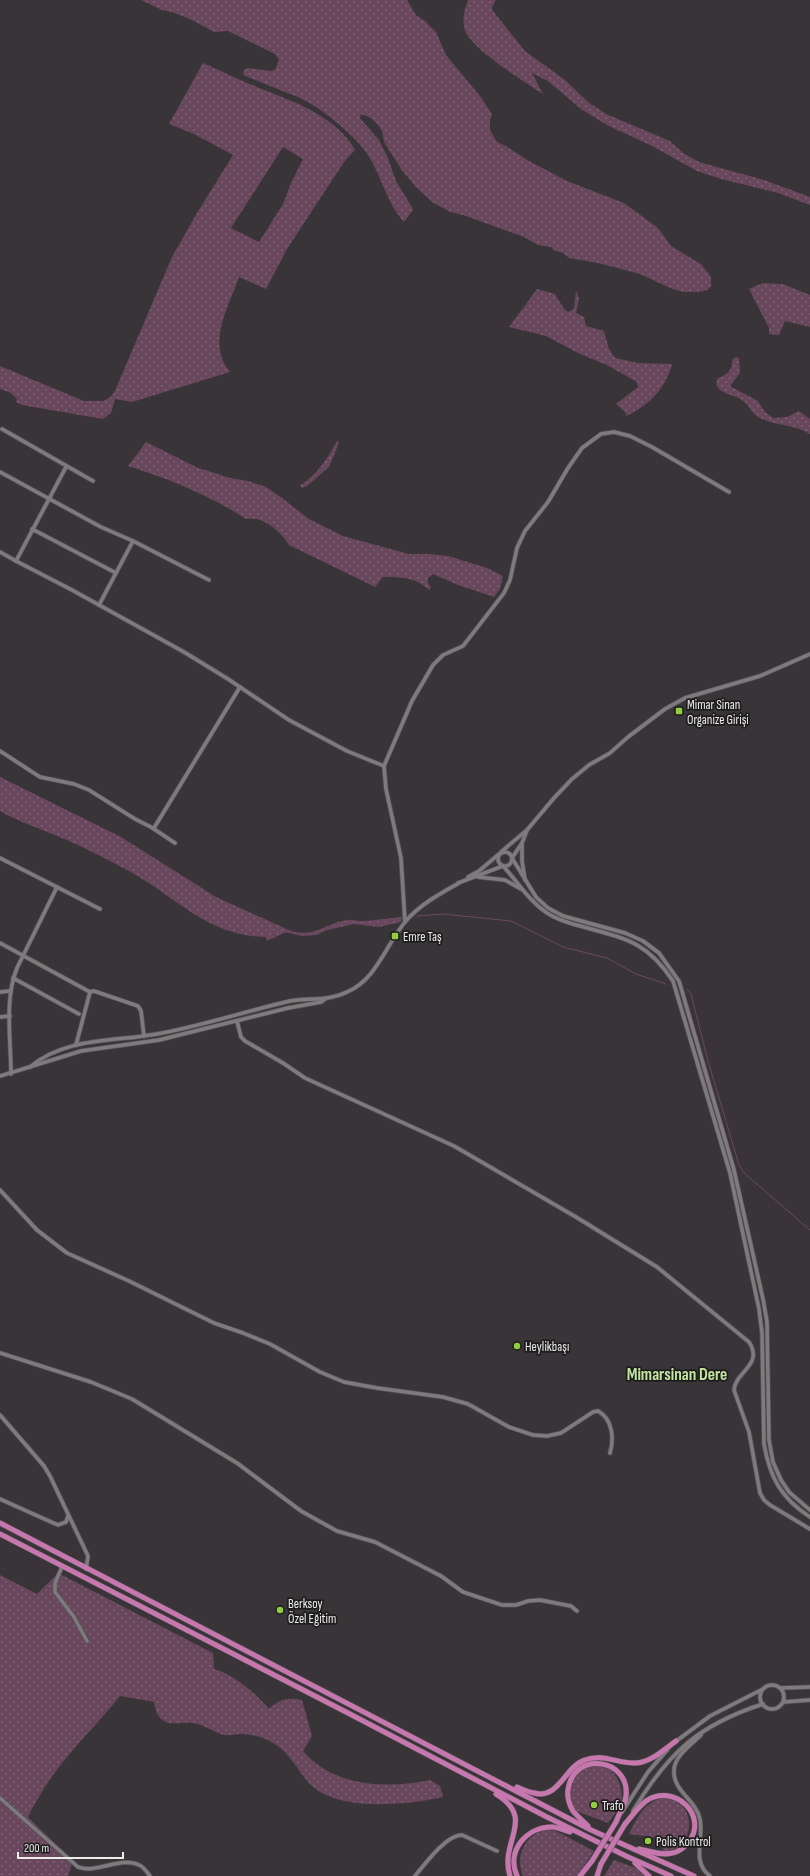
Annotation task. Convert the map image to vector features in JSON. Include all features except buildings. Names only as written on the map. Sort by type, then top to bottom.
[{"type":"highway","points":[[0,1523],[86,1569],[496,1779],[591,1830],[694,1876]]},
{"type":"highway","points":[[0,1534],[348,1712],[588,1838],[671,1876]]},
{"type":"highway","points":[[496,1779],[535,1794],[543,1794],[554,1789],[575,1765],[585,1760],[598,1757],[632,1763],[644,1762],[676,1740]]},
{"type":"highway","points":[[580,1876],[592,1861],[616,1822],[626,1796],[626,1787],[617,1771],[606,1765],[594,1763],[587,1765],[574,1774],[569,1782],[568,1792],[572,1810],[591,1830]]},
{"type":"highway","points":[[458,1771],[505,1800],[515,1811],[516,1824],[508,1860],[510,1876]]},
{"type":"highway","points":[[597,1876],[601,1864],[626,1824],[645,1802],[653,1797],[662,1795],[679,1799],[686,1804],[694,1817],[694,1831],[691,1839],[679,1851],[665,1854],[630,1848]]},
{"type":"highway","points":[[517,1876],[514,1870],[516,1849],[522,1840],[533,1830],[553,1826],[588,1838]]},
{"type":"highway","points":[[626,1856],[642,1868],[649,1876]]},
{"type":"street","points":[[2,429],[66,467],[93,481]]},
{"type":"street","points":[[405,922],[401,858],[386,789],[384,766],[412,701],[433,664],[443,655],[463,646],[504,593],[510,580],[517,548],[525,530],[548,502],[582,448],[600,434],[614,432],[630,436],[652,447],[729,492]]},
{"type":"street","points":[[16,561],[66,467]]},
{"type":"street","points":[[0,472],[101,527],[209,580]]},
{"type":"street","points":[[32,529],[116,573]]},
{"type":"street","points":[[99,604],[132,542]]},
{"type":"street","points":[[0,552],[99,604],[184,652],[289,720],[347,751],[384,766]]},
{"type":"street","points":[[0,1076],[11,1074],[81,1051],[159,1040],[321,1002],[325,999],[349,992],[356,988],[365,979],[405,922],[417,910],[479,871],[527,830],[572,779],[589,765],[610,753],[628,737],[665,709],[685,698],[760,676],[810,654]]},
{"type":"street","points":[[154,828],[240,687]]},
{"type":"street","points":[[0,751],[40,777],[74,784],[84,788],[135,819],[154,828],[175,843]]},
{"type":"street","points":[[458,883],[510,864],[512,858],[522,843],[527,830]]},
{"type":"street","points":[[522,843],[522,861],[526,883]]},
{"type":"street","points":[[500,853],[508,852],[526,883],[536,897],[544,904],[563,916],[625,933],[643,941],[659,953],[679,980],[734,1170],[763,1299],[767,1322],[769,1440],[773,1462],[781,1480],[789,1492],[810,1510]]},
{"type":"street","points":[[500,853],[498,861],[524,891],[547,913],[559,919],[625,938],[640,945],[656,958],[673,981],[730,1172],[760,1309],[764,1444],[767,1460],[776,1483],[782,1491],[791,1502],[810,1517]]},
{"type":"street","points":[[0,858],[100,909]]},
{"type":"street","points":[[475,877],[505,880],[524,891]]},
{"type":"street","points":[[11,1074],[10,991],[13,978],[57,887]]},
{"type":"street","points":[[0,943],[90,992],[94,991],[138,1006],[141,1011],[144,1036]]},
{"type":"street","points":[[13,978],[79,1014]]},
{"type":"street","points":[[0,992],[10,991]]},
{"type":"street","points":[[76,1045],[90,992]]},
{"type":"street","points":[[30,1067],[48,1054],[76,1045],[176,1030],[290,1001],[307,998],[325,999]]},
{"type":"street","points":[[0,1017],[10,1016]]},
{"type":"street","points":[[237,1021],[241,1037],[244,1042],[283,1063],[305,1078],[454,1146],[657,1267],[749,1342],[753,1348],[753,1356],[750,1366],[734,1384],[734,1390],[749,1432],[760,1493],[764,1500],[770,1505],[810,1529]]},
{"type":"street","points":[[0,1190],[37,1230],[67,1253],[129,1281],[214,1323],[270,1344],[320,1372],[344,1382],[442,1397],[468,1404],[510,1427],[533,1435],[547,1436],[561,1433],[593,1412],[598,1411],[607,1421],[612,1431],[613,1442],[610,1453]]},
{"type":"street","points":[[0,1353],[91,1382],[132,1398],[237,1463],[301,1511],[337,1531],[374,1542],[441,1576],[463,1592],[502,1605],[516,1605],[528,1601],[540,1600],[571,1606],[577,1611]]},
{"type":"street","points":[[0,1415],[44,1466],[50,1476],[88,1556],[86,1569]]},
{"type":"street","points":[[0,1499],[58,1525],[66,1522],[68,1516]]},
{"type":"street","points":[[62,1567],[55,1583],[55,1592],[74,1616],[88,1641]]},
{"type":"street","points":[[616,1822],[648,1772],[676,1740],[710,1716],[769,1685],[775,1685],[780,1688],[784,1694],[783,1702],[778,1707],[773,1709],[763,1704],[760,1700],[763,1689]]},
{"type":"street","points":[[780,1688],[810,1687]]},
{"type":"street","points":[[783,1702],[810,1700]]},
{"type":"street","points":[[626,1824],[649,1785],[686,1742],[722,1720],[763,1704]]},
{"type":"street","points":[[705,1731],[680,1756],[675,1764],[674,1776],[677,1785],[691,1801],[698,1814],[701,1828],[699,1859],[701,1866],[710,1876]]},
{"type":"street","points":[[0,1798],[78,1867],[88,1870],[114,1864],[134,1863],[142,1867],[150,1876]]},
{"type":"street","points":[[415,1876],[443,1844],[454,1836],[462,1835],[497,1851]]},
{"type":"shaded area","points":[[141,0],[407,0],[416,15],[425,21],[436,32],[446,55],[480,96],[492,114],[490,120],[490,130],[497,142],[567,181],[624,203],[658,228],[671,246],[701,264],[711,277],[711,286],[707,290],[699,292],[683,292],[670,288],[640,274],[598,263],[569,258],[563,253],[555,251],[551,247],[538,245],[524,237],[463,215],[450,212],[432,202],[416,187],[401,169],[384,142],[382,131],[378,125],[371,118],[361,114],[360,118],[379,140],[388,158],[396,181],[412,207],[413,210],[404,222],[388,198],[373,163],[355,139],[327,115],[308,102],[243,75],[244,70],[248,68],[270,71],[275,70],[279,60],[275,54],[228,31],[214,32],[192,20],[172,12],[162,10]]},
{"type":"shaded area","points":[[468,0],[496,0],[492,7],[493,11],[525,51],[565,80],[588,102],[606,114],[670,141],[683,153],[699,162],[764,180],[810,197],[810,205],[778,193],[721,179],[697,171],[652,146],[607,125],[581,109],[548,81],[532,73],[543,94],[498,64],[475,44],[468,35],[463,21]]},
{"type":"shaded area","points":[[203,63],[247,83],[288,99],[314,112],[338,128],[355,150],[344,162],[287,249],[266,289],[239,277],[225,312],[220,337],[220,349],[223,361],[230,372],[132,402],[115,399],[111,413],[103,419],[22,405],[16,402],[17,399],[11,393],[0,389],[0,366],[84,401],[103,401],[114,393],[172,257],[233,155],[194,134],[169,124]],"holes":[[[283,147],[303,159],[291,183],[283,204],[259,242],[231,228]]]},
{"type":"shaded area","points":[[763,283],[783,284],[810,295],[810,327],[785,321],[779,335],[769,334],[769,328],[749,289]]},
{"type":"shaded area","points":[[537,289],[555,294],[564,309],[568,312],[574,309],[576,290],[579,299],[576,313],[584,317],[586,326],[604,331],[609,349],[615,358],[638,363],[672,364],[666,381],[661,388],[642,407],[626,416],[626,413],[616,404],[638,387],[637,382],[607,365],[580,354],[546,336],[509,327]]},
{"type":"shaded area","points":[[736,357],[739,358],[740,373],[730,386],[758,401],[765,412],[773,418],[787,417],[799,411],[810,419],[810,434],[798,428],[766,421],[754,414],[746,403],[737,397],[720,390],[717,384],[717,379],[728,373],[732,366],[732,360]]},
{"type":"shaded area","points":[[337,441],[339,443],[329,467],[307,486],[302,488],[300,485],[311,478],[326,459]]},
{"type":"shaded area","points":[[146,442],[196,467],[230,478],[248,481],[266,487],[309,519],[343,536],[409,554],[448,556],[487,568],[503,576],[500,589],[494,597],[458,585],[433,574],[428,578],[428,583],[431,587],[429,590],[419,582],[396,577],[383,577],[375,587],[289,545],[276,530],[265,522],[252,518],[246,519],[218,502],[188,488],[159,476],[128,466]]},
{"type":"shaded area","points":[[0,777],[121,837],[216,897],[291,931],[307,933],[349,920],[363,921],[402,917],[401,922],[379,927],[354,924],[327,930],[316,935],[302,936],[286,932],[267,941],[266,937],[245,935],[226,930],[192,913],[145,880],[127,870],[77,845],[17,820],[0,811]]},
{"type":"shaded area","points":[[58,1573],[213,1653],[214,1669],[229,1675],[244,1685],[269,1709],[280,1701],[293,1699],[302,1700],[312,1736],[303,1751],[315,1763],[330,1772],[345,1778],[379,1784],[414,1783],[430,1780],[440,1786],[443,1797],[392,1804],[372,1804],[335,1799],[320,1792],[308,1782],[283,1750],[269,1741],[250,1735],[224,1735],[202,1725],[193,1723],[169,1723],[163,1721],[159,1716],[154,1702],[120,1696],[58,1768],[44,1788],[28,1817],[73,1861],[68,1876],[0,1876],[0,1575],[37,1594]]},
{"type":"shaded area","points":[[588,1766],[599,1766],[611,1771],[621,1786],[622,1798],[620,1804],[608,1823],[576,1811],[572,1806],[569,1793],[576,1774]]},
{"type":"shaded area","points":[[661,1798],[674,1800],[683,1806],[688,1815],[689,1825],[687,1835],[682,1844],[674,1850],[662,1851],[667,1839],[629,1834],[641,1812],[650,1804]]},
{"type":"shaded area","points":[[548,1830],[556,1831],[594,1851],[578,1876],[523,1876],[520,1861],[524,1846],[534,1835]]},
{"type":"shaded area","points":[[614,1860],[636,1868],[644,1876],[604,1876]]},
{"type":"waterway","points":[[0,792],[8,798],[24,802],[107,843],[154,862],[181,877],[193,891],[216,909],[231,918],[252,926],[266,930],[307,934],[345,923],[352,922],[368,924],[400,918]]},
{"type":"waterway","points":[[417,916],[443,914],[511,921],[563,947],[607,958],[636,974],[666,984]]},
{"type":"waterway","points":[[687,989],[691,994],[708,1061],[739,1165],[744,1173],[810,1230]]},
{"type":"place","name":"Mimar Sinan Organize Girişi","points":[[679,711]]},
{"type":"place","name":"Emre Taş","points":[[395,936]]},
{"type":"place","name":"Heylikbaşı","points":[[517,1346]]},
{"type":"place","name":"Berksoy Özel Eğitim","points":[[280,1610]]},
{"type":"place","name":"Trafo","points":[[594,1805]]},
{"type":"place","name":"Polis Kontrol","points":[[648,1841]]},
{"type":"district","name":"Mimarsinan Dere","points":[[677,1374]]}]
